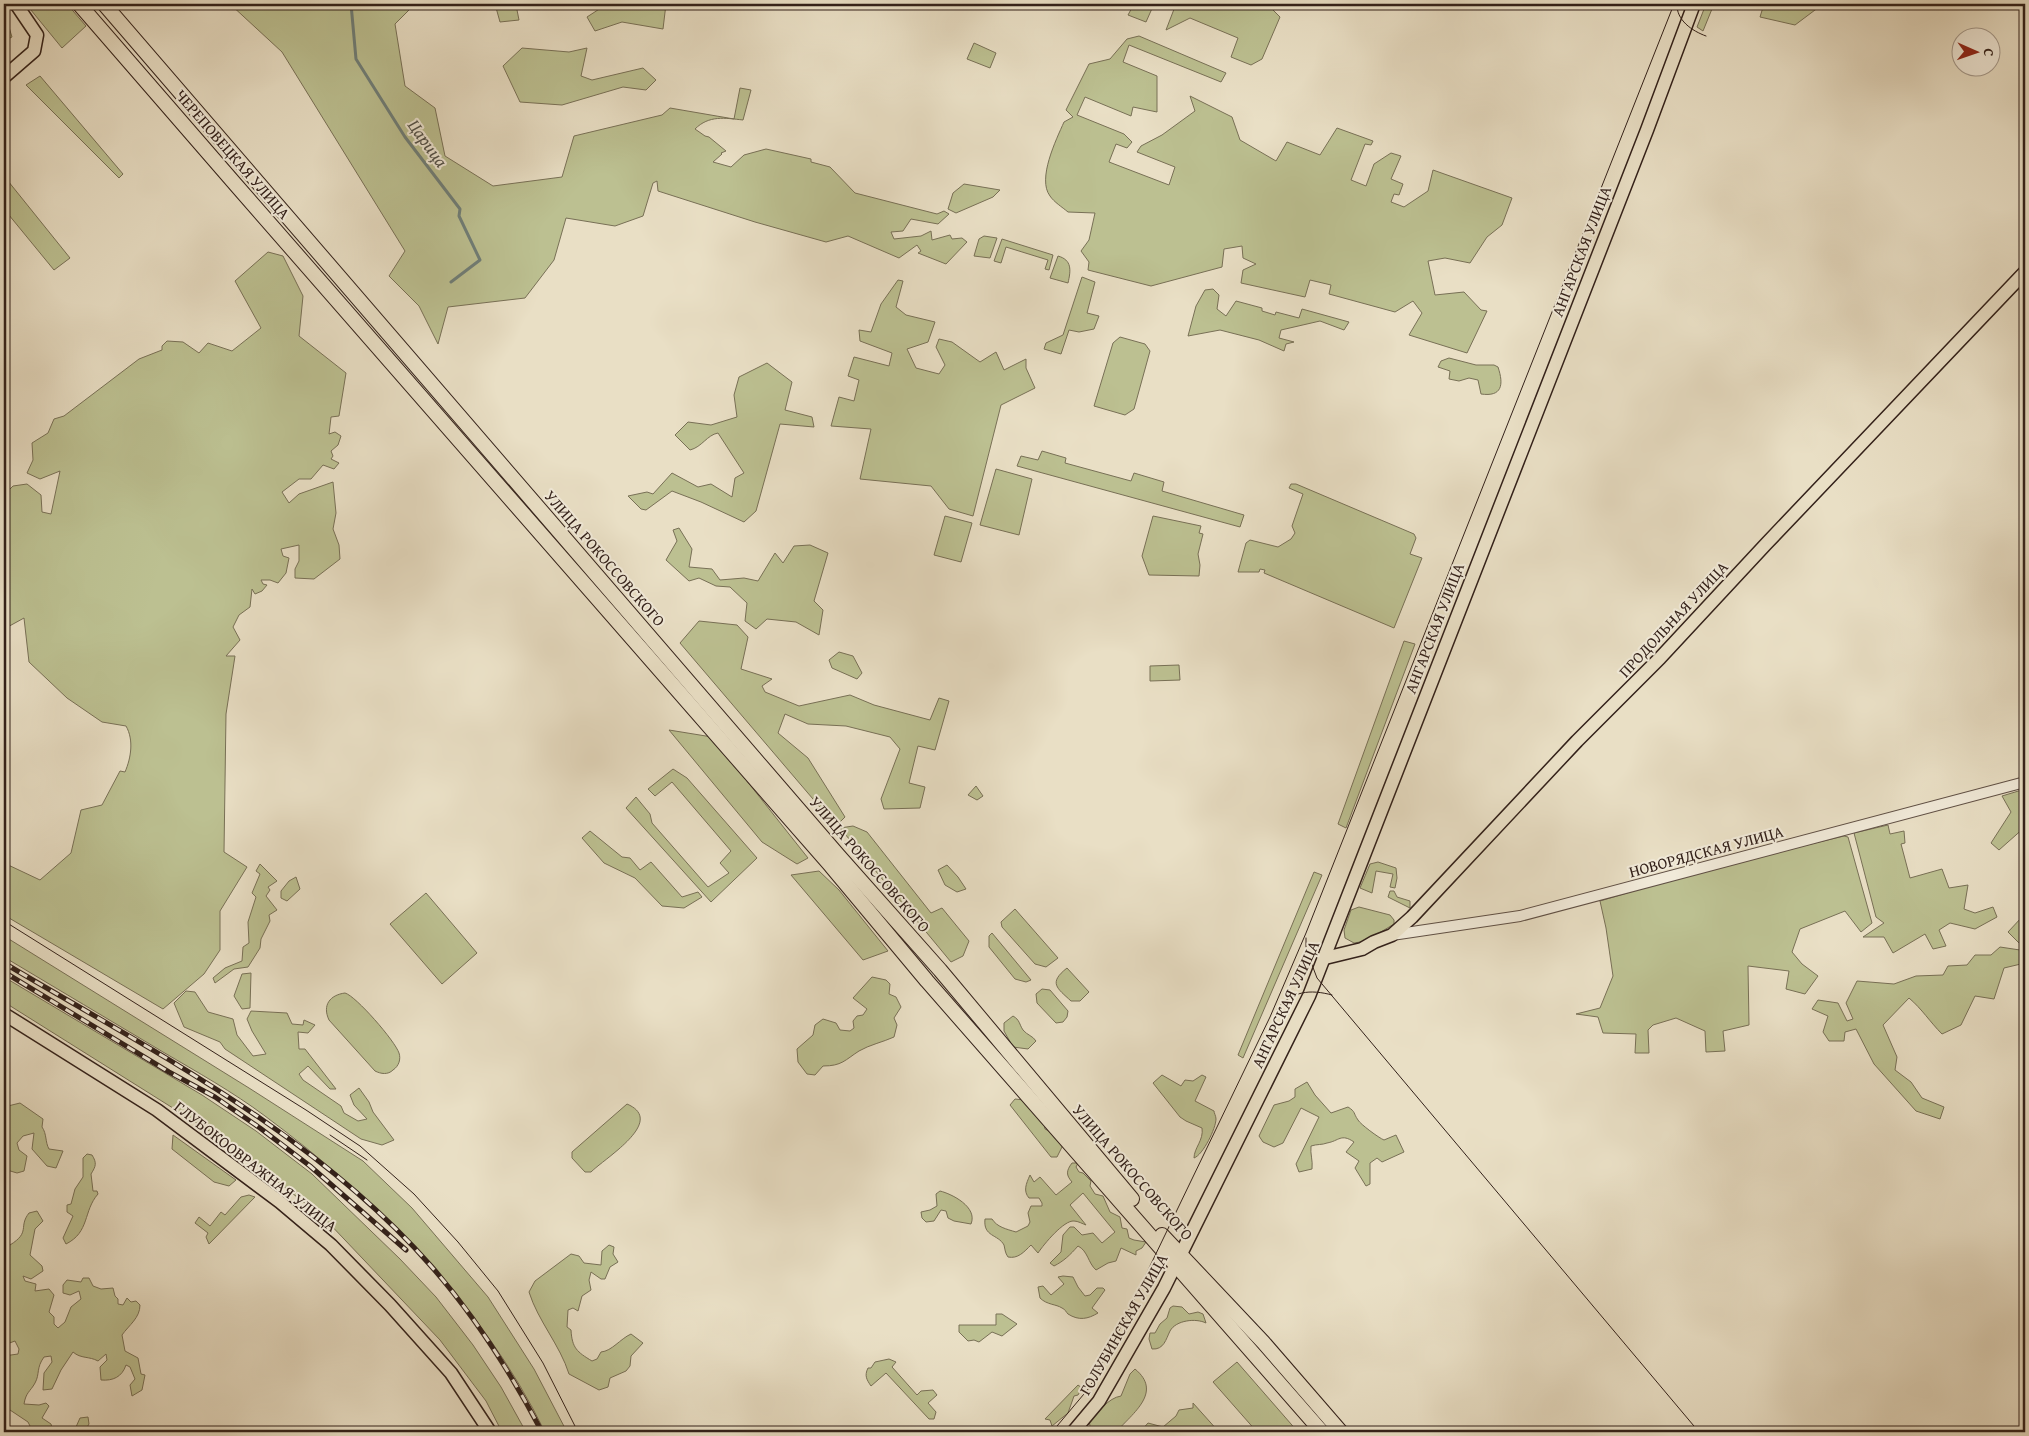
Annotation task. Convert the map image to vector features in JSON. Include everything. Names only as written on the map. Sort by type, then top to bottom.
[{"type":"highway","name":"ЧЕРЕПОВЕЦКАЯ УЛИЦА","points":[[79,4],[361,326]]},
{"type":"highway","name":"ЧЕРЕПОВЕЦКАЯ УЛИЦА","points":[[104,4],[374,317]]},
{"type":"highway","name":"УЛИЦА РОКОССОВСКОГО","points":[[374,317],[838,855],[940,970],[1164,1238],[1179,1260],[1263,1342],[1341,1432]]},
{"type":"highway","name":"УЛИЦА РОКОССОВСКОГО","points":[[361,326],[832,866],[940,995],[1179,1260],[1322,1432]]},
{"type":"main road","points":[[4,76],[34,51],[37,35],[16,4]]},
{"type":"main road","name":"АНГАРСКАЯ УЛИЦА","points":[[1179,1260],[1309,996],[1325,958],[1444,646],[1647,130],[1694,4]]},
{"type":"main road","name":"ПРОДОЛЬНАЯ УЛИЦА","points":[[1325,958],[1362,949],[1392,935],[1412,917],[1577,741],[1660,658],[2025,272]]},
{"type":"main road","name":"ГЛУБОКООВРАЖНАЯ УЛИЦА","points":[[4,1014],[162,1114],[280,1202],[332,1245],[452,1373],[490,1432]]},
{"type":"main road","name":"ГОЛУБИНСКАЯ УЛИЦА","points":[[1073,1432],[1099,1402],[1179,1260]]},
{"type":"street","name":"НОВОРЯДСКАЯ УЛИЦА","points":[[1392,935],[1520,916],[2025,782]]},
{"type":"green space","points":[[26,4],[67,4],[86,26],[62,48]]},
{"type":"green space","points":[[230,4],[415,4],[395,24],[405,86],[435,108],[445,156],[493,186],[562,177],[574,136],[662,115],[670,108],[734,119],[740,88],[751,90],[743,120],[712,119],[695,129],[709,137],[726,151],[721,153],[713,162],[731,167],[744,155],[766,149],[811,159],[811,162],[830,167],[855,193],[937,214],[944,211],[949,214],[938,224],[911,219],[903,231],[891,232],[894,239],[921,236],[931,231],[932,240],[950,235],[952,239],[962,238],[967,242],[946,264],[918,253],[921,251],[917,245],[899,258],[848,236],[826,242],[755,222],[658,191],[657,181],[653,183],[643,216],[615,226],[566,218],[554,260],[525,298],[448,307],[438,344],[419,306],[389,276],[405,251],[282,52]]},
{"type":"green space","points":[[495,4],[519,4],[516,5],[519,20],[500,22]]},
{"type":"green space","points":[[607,4],[666,4],[663,29],[622,22],[595,31],[587,17]]},
{"type":"green space","points":[[1134,4],[1154,4],[1146,22],[1128,15]]},
{"type":"green space","points":[[1176,4],[1267,4],[1280,17],[1262,59],[1251,65],[1231,57],[1238,38],[1190,18],[1166,30]]},
{"type":"green space","points":[[1706,4],[1714,4],[1703,31],[1697,27]]},
{"type":"green space","points":[[1764,4],[1823,4],[1795,25],[1760,17]]},
{"type":"green space","points":[[4,11],[12,37],[6,40],[4,38]]},
{"type":"green space","points":[[1139,36],[1226,73],[1221,82],[1129,45],[1123,62],[1157,76],[1157,112],[1133,107],[1131,116],[1085,97],[1077,115],[1124,134],[1132,142],[1127,148],[1116,144],[1109,162],[1169,185],[1175,167],[1137,152],[1141,146],[1162,135],[1195,111],[1190,96],[1232,117],[1240,140],[1276,161],[1287,142],[1320,155],[1337,128],[1373,141],[1371,145],[1365,144],[1351,180],[1366,186],[1374,164],[1391,153],[1401,156],[1391,179],[1403,184],[1399,195],[1394,194],[1391,202],[1404,207],[1428,191],[1433,170],[1512,198],[1502,225],[1487,237],[1470,263],[1445,258],[1428,261],[1435,295],[1464,292],[1481,310],[1487,311],[1467,353],[1409,335],[1422,313],[1413,301],[1395,312],[1329,294],[1331,285],[1310,280],[1305,297],[1241,283],[1243,270],[1256,264],[1243,258],[1242,246],[1224,249],[1222,267],[1151,286],[1088,270],[1089,262],[1081,251],[1089,240],[1095,213],[1068,212],[1050,196],[1046,180],[1049,159],[1064,122],[1073,117],[1066,110],[1089,64],[1110,59],[1127,39]]},
{"type":"green space","points":[[974,43],[996,53],[990,68],[967,59]]},
{"type":"green space","points":[[522,48],[569,52],[587,48],[581,76],[592,80],[643,68],[656,80],[646,90],[623,87],[562,105],[520,102],[503,66]]},
{"type":"green space","points":[[40,76],[123,174],[119,178],[26,85]]},
{"type":"green space","points":[[4,176],[70,258],[54,270],[4,209]]},
{"type":"green space","points":[[964,184],[1000,190],[993,197],[956,213],[948,209],[953,193]]},
{"type":"green space","points":[[984,236],[997,238],[990,258],[974,256],[979,239]]},
{"type":"green space","points":[[1002,239],[1053,255],[1049,270],[1045,269],[1048,260],[1006,247],[1001,263],[994,261]]},
{"type":"green space","points":[[268,252],[283,256],[303,296],[299,336],[346,373],[339,416],[331,417],[329,434],[335,432],[341,436],[338,445],[331,451],[333,456],[331,459],[339,463],[334,469],[323,465],[311,479],[299,479],[282,492],[289,503],[299,494],[333,482],[336,513],[333,529],[339,545],[340,559],[314,579],[295,578],[295,569],[299,561],[299,545],[281,549],[283,556],[289,558],[286,573],[278,583],[270,580],[261,580],[263,584],[267,585],[262,591],[255,594],[252,589],[250,607],[239,615],[233,627],[240,640],[226,656],[235,656],[226,714],[224,852],[247,867],[220,911],[220,950],[204,974],[163,1009],[4,915],[4,863],[40,880],[71,853],[81,810],[102,805],[120,771],[125,772],[129,761],[131,743],[126,726],[102,722],[67,698],[29,662],[24,618],[4,629],[4,495],[13,486],[27,484],[41,495],[42,512],[51,514],[60,471],[40,479],[27,473],[33,460],[32,443],[48,433],[54,419],[64,416],[139,359],[162,350],[162,346],[167,341],[183,342],[199,353],[208,343],[232,351],[261,328],[235,281]]},
{"type":"green space","points":[[1058,256],[1068,263],[1070,274],[1068,283],[1050,278]]},
{"type":"green space","points":[[1082,277],[1095,282],[1087,313],[1099,316],[1094,329],[1079,332],[1069,330],[1061,354],[1044,349],[1046,343],[1063,335]]},
{"type":"green space","points":[[898,280],[903,281],[896,307],[906,315],[935,322],[928,342],[907,349],[916,368],[939,374],[945,365],[936,347],[939,339],[952,342],[980,362],[996,352],[1004,370],[1026,359],[1026,368],[1035,388],[1001,405],[973,516],[949,509],[931,486],[860,479],[871,429],[831,426],[839,397],[854,401],[859,380],[848,376],[854,357],[889,366],[892,353],[860,341],[859,330],[871,332],[881,304]]},
{"type":"green space","points":[[1213,289],[1219,295],[1217,309],[1226,316],[1236,301],[1262,308],[1262,311],[1275,315],[1276,312],[1299,318],[1302,309],[1349,322],[1344,330],[1320,321],[1281,330],[1279,338],[1294,342],[1286,344],[1284,351],[1259,340],[1220,330],[1188,336],[1196,306],[1205,290]]},
{"type":"green space","points":[[1120,337],[1145,344],[1150,351],[1134,409],[1125,415],[1094,406],[1113,343]]},
{"type":"green space","points":[[1449,358],[1476,365],[1494,365],[1498,367],[1501,379],[1500,388],[1493,394],[1481,394],[1478,380],[1469,378],[1459,381],[1449,379],[1450,371],[1438,367],[1441,361]]},
{"type":"green space","points":[[767,363],[792,382],[785,410],[812,417],[814,427],[780,424],[756,511],[744,522],[672,491],[646,510],[641,509],[628,496],[647,492],[653,494],[672,473],[698,487],[711,484],[732,497],[735,478],[744,473],[718,433],[690,450],[675,435],[688,422],[711,425],[737,417],[734,395],[739,377]]},
{"type":"green space","points":[[1042,451],[1066,458],[1065,463],[1131,481],[1134,473],[1164,482],[1162,491],[1244,515],[1240,527],[1017,466],[1021,456],[1038,460]]},
{"type":"green space","points":[[996,469],[1032,479],[1019,535],[980,525]]},
{"type":"green space","points":[[1291,484],[1296,484],[1414,534],[1416,538],[1410,554],[1422,558],[1394,628],[1264,573],[1265,570],[1260,569],[1259,572],[1238,572],[1246,543],[1250,540],[1278,547],[1291,539],[1295,533],[1292,526],[1303,494],[1289,488]]},
{"type":"green space","points":[[945,516],[972,523],[961,562],[934,555]]},
{"type":"green space","points":[[1153,516],[1201,526],[1199,533],[1203,534],[1198,554],[1199,576],[1149,575],[1142,556]]},
{"type":"green space","points":[[679,528],[692,549],[689,567],[712,569],[720,580],[744,578],[758,581],[775,553],[783,563],[794,546],[810,545],[828,553],[814,601],[823,610],[819,635],[796,622],[767,619],[756,629],[745,621],[747,603],[730,587],[716,586],[699,578],[689,581],[666,560],[677,541],[673,530]]},
{"type":"green space","points":[[699,621],[737,625],[748,637],[741,669],[772,679],[762,686],[765,692],[799,706],[850,695],[874,705],[930,720],[939,698],[949,701],[935,750],[918,746],[909,783],[925,787],[920,808],[884,809],[881,799],[900,749],[890,737],[846,726],[808,724],[785,714],[778,733],[808,758],[845,817],[836,826],[680,643]]},
{"type":"green space","points":[[1404,641],[1415,644],[1346,828],[1338,824]]},
{"type":"green space","points":[[839,652],[853,656],[862,673],[857,679],[832,668],[829,660]]},
{"type":"green space","points":[[1179,665],[1180,680],[1150,681],[1150,666]]},
{"type":"green space","points":[[669,730],[712,737],[808,858],[797,864],[762,842]]},
{"type":"green space","points":[[673,769],[687,778],[757,858],[711,902],[626,808],[636,797],[650,814],[652,823],[708,887],[729,873],[720,863],[731,851],[672,782],[655,796],[648,789]]},
{"type":"green space","points":[[976,786],[983,796],[977,800],[968,795]]},
{"type":"green space","points":[[2025,789],[2025,827],[1999,850],[1991,843],[2011,812],[2002,796]]},
{"type":"green space","points":[[1888,825],[1890,834],[1904,831],[1905,843],[1901,844],[1910,878],[1942,869],[1949,888],[1968,885],[1964,909],[1975,913],[1993,907],[1997,917],[1975,929],[1950,923],[1939,930],[1946,946],[1933,949],[1925,934],[1893,953],[1884,937],[1863,937],[1884,923],[1876,917],[1854,833]]},
{"type":"green space","points":[[853,826],[867,832],[931,913],[942,908],[969,941],[963,956],[951,962],[840,828]]},
{"type":"green space","points":[[590,831],[622,857],[630,858],[640,870],[651,862],[682,897],[698,892],[702,897],[684,908],[662,906],[635,878],[604,863],[582,838]]},
{"type":"green space","points":[[1844,836],[1848,837],[1872,923],[1861,932],[1845,911],[1800,929],[1792,952],[1802,964],[1818,976],[1805,994],[1786,989],[1789,971],[1748,966],[1749,1025],[1723,1031],[1725,1051],[1706,1052],[1705,1031],[1676,1018],[1653,1025],[1648,1030],[1649,1053],[1635,1053],[1636,1034],[1603,1033],[1598,1017],[1576,1014],[1600,1008],[1613,976],[1600,901],[1711,868]]},
{"type":"green space","points":[[1378,862],[1396,868],[1395,888],[1390,887],[1393,874],[1376,871],[1372,893],[1360,888],[1370,864]]},
{"type":"green space","points":[[260,864],[277,881],[268,887],[270,890],[266,896],[277,910],[269,915],[270,921],[261,939],[260,948],[248,967],[234,969],[215,983],[213,978],[225,968],[242,961],[243,947],[249,943],[248,922],[256,897],[252,893],[260,874],[256,871]]},
{"type":"green space","points":[[947,865],[966,889],[957,892],[945,885],[938,870]]},
{"type":"green space","points":[[819,871],[839,890],[888,951],[863,960],[791,875]]},
{"type":"green space","points":[[1314,872],[1322,875],[1243,1058],[1238,1055]]},
{"type":"green space","points":[[296,877],[300,889],[287,901],[281,898],[281,891],[289,881]]},
{"type":"green space","points":[[1390,891],[1394,891],[1397,897],[1410,901],[1410,908],[1388,897]]},
{"type":"green space","points":[[426,893],[477,953],[442,984],[390,924]]},
{"type":"green space","points":[[1359,907],[1390,915],[1394,920],[1394,924],[1366,941],[1354,943],[1345,938],[1344,930],[1351,910]]},
{"type":"green space","points":[[1015,909],[1058,958],[1046,967],[1035,964],[1002,927],[1001,922]]},
{"type":"green space","points":[[2022,917],[2025,922],[2025,963],[2004,968],[1994,999],[1975,996],[1961,1025],[1942,1034],[1909,998],[1883,1025],[1897,1057],[1895,1070],[1911,1082],[1922,1098],[1944,1107],[1940,1119],[1916,1111],[1874,1064],[1856,1029],[1845,1032],[1844,1041],[1829,1041],[1823,1032],[1828,1016],[1812,1009],[1818,1000],[1838,1003],[1847,1021],[1853,1019],[1846,1003],[1857,981],[1894,984],[1916,976],[1943,975],[1948,966],[1967,965],[1975,955],[1991,955],[2000,947],[2020,950],[2020,944],[2008,932]]},
{"type":"green space","points":[[992,933],[1031,980],[1026,982],[1015,979],[989,947],[989,936]]},
{"type":"green space","points":[[4,936],[363,1161],[412,1208],[488,1297],[534,1369],[567,1432],[545,1432],[520,1385],[491,1341],[459,1298],[424,1258],[348,1183],[265,1116],[240,1099],[4,957]]},
{"type":"green space","points":[[1067,968],[1089,992],[1080,1001],[1071,1001],[1057,985],[1058,978]]},
{"type":"green space","points":[[251,973],[250,1008],[242,1009],[234,996],[242,974]]},
{"type":"green space","points":[[4,977],[202,1095],[256,1131],[312,1174],[400,1259],[436,1297],[473,1345],[501,1387],[526,1432],[502,1432],[486,1401],[440,1340],[325,1219],[227,1142],[4,1002]]},
{"type":"green space","points":[[872,977],[886,980],[890,984],[889,994],[896,997],[901,1007],[894,1018],[897,1025],[894,1037],[863,1049],[839,1064],[823,1066],[815,1075],[807,1074],[798,1062],[797,1049],[813,1035],[815,1025],[823,1019],[836,1023],[840,1030],[850,1031],[854,1028],[853,1021],[857,1016],[863,1015],[867,1009],[853,998]]},
{"type":"green space","points":[[1042,989],[1050,990],[1068,1011],[1067,1017],[1063,1022],[1056,1023],[1037,1003],[1036,994]]},
{"type":"green space","points":[[186,991],[195,992],[208,1012],[233,1019],[237,1035],[253,1056],[266,1054],[247,1019],[251,1011],[287,1013],[292,1024],[303,1025],[304,1020],[315,1025],[308,1033],[298,1032],[299,1049],[305,1049],[336,1089],[330,1089],[308,1066],[299,1074],[303,1080],[341,1106],[344,1113],[358,1121],[367,1119],[354,1105],[350,1095],[359,1088],[369,1102],[373,1112],[394,1140],[382,1145],[361,1139],[225,1049],[220,1042],[184,1027],[174,1003]]},
{"type":"green space","points":[[345,993],[366,1010],[396,1047],[400,1060],[391,1072],[384,1074],[375,1071],[329,1020],[326,1010],[327,1005],[335,996]]},
{"type":"green space","points":[[1013,1016],[1023,1030],[1036,1041],[1028,1049],[1013,1047],[1004,1031],[1004,1023]]},
{"type":"green space","points":[[1162,1075],[1181,1086],[1185,1080],[1193,1081],[1202,1075],[1206,1077],[1195,1101],[1214,1111],[1216,1118],[1205,1147],[1194,1158],[1202,1136],[1202,1128],[1180,1117],[1153,1083]]},
{"type":"green space","points":[[1307,1082],[1315,1095],[1331,1113],[1348,1107],[1362,1125],[1382,1139],[1384,1140],[1396,1135],[1404,1152],[1382,1162],[1377,1158],[1370,1163],[1370,1184],[1366,1186],[1355,1168],[1359,1161],[1346,1152],[1354,1142],[1346,1138],[1311,1146],[1312,1169],[1299,1172],[1296,1164],[1319,1117],[1301,1108],[1283,1143],[1274,1147],[1263,1142],[1259,1136],[1274,1105],[1289,1101],[1295,1097],[1295,1089]]},
{"type":"green space","points":[[1015,1099],[1024,1100],[1044,1124],[1045,1129],[1051,1132],[1063,1145],[1057,1157],[1051,1157],[1010,1105]]},
{"type":"green space","points":[[20,1103],[43,1119],[42,1127],[49,1149],[63,1151],[56,1168],[47,1166],[32,1149],[34,1133],[23,1136],[17,1143],[19,1150],[27,1156],[24,1171],[17,1173],[7,1170],[4,1161],[4,1107]]},
{"type":"green space","points":[[627,1104],[638,1111],[640,1120],[637,1129],[619,1149],[591,1172],[585,1172],[572,1158],[572,1152]]},
{"type":"green space","points":[[173,1135],[236,1180],[229,1186],[214,1182],[172,1149]]},
{"type":"green space","points":[[87,1154],[92,1155],[95,1160],[95,1167],[91,1174],[93,1191],[97,1191],[98,1194],[90,1207],[79,1234],[66,1244],[63,1238],[73,1216],[67,1212],[67,1205],[71,1204],[75,1189],[83,1177],[83,1158]]},
{"type":"green space","points":[[1072,1163],[1078,1163],[1076,1167],[1079,1172],[1083,1173],[1091,1181],[1090,1186],[1095,1194],[1103,1196],[1110,1212],[1120,1217],[1122,1228],[1127,1229],[1129,1238],[1146,1242],[1142,1248],[1136,1251],[1136,1255],[1121,1248],[1116,1261],[1096,1270],[1084,1251],[1078,1246],[1067,1258],[1058,1264],[1054,1266],[1050,1263],[1061,1252],[1063,1235],[1070,1227],[1074,1227],[1082,1235],[1093,1233],[1102,1243],[1115,1232],[1083,1193],[1070,1205],[1086,1225],[1076,1221],[1065,1224],[1054,1233],[1038,1253],[1031,1245],[1018,1256],[1008,1257],[1001,1241],[986,1229],[985,1219],[992,1219],[999,1226],[1016,1232],[1028,1226],[1030,1222],[1028,1213],[1031,1206],[1042,1206],[1039,1198],[1029,1198],[1026,1193],[1026,1184],[1030,1175],[1034,1182],[1040,1177],[1056,1195],[1072,1182],[1068,1173]]},
{"type":"green space","points":[[940,1191],[963,1202],[971,1212],[971,1224],[954,1221],[948,1218],[946,1211],[941,1210],[934,1221],[926,1222],[922,1218],[921,1212],[937,1206],[936,1194]]},
{"type":"green space","points":[[249,1195],[255,1197],[209,1244],[206,1237],[208,1233],[195,1223],[199,1217],[210,1226],[221,1212],[225,1215],[241,1197]]},
{"type":"green space","points":[[37,1211],[43,1221],[35,1229],[30,1255],[42,1266],[43,1271],[31,1279],[23,1276],[25,1281],[36,1284],[35,1291],[49,1289],[54,1295],[49,1312],[54,1317],[54,1324],[58,1328],[65,1322],[71,1307],[81,1299],[79,1291],[70,1295],[63,1293],[63,1285],[67,1280],[81,1282],[83,1278],[89,1278],[93,1286],[101,1289],[113,1288],[118,1304],[123,1305],[127,1298],[131,1302],[136,1301],[140,1305],[136,1318],[122,1335],[125,1351],[138,1358],[141,1374],[145,1375],[142,1390],[132,1396],[130,1385],[135,1379],[130,1367],[126,1365],[122,1373],[116,1377],[109,1380],[101,1380],[100,1367],[107,1360],[106,1354],[98,1361],[79,1356],[73,1352],[61,1370],[52,1389],[43,1390],[44,1373],[52,1362],[51,1356],[44,1357],[36,1380],[27,1394],[24,1404],[39,1405],[46,1403],[49,1406],[42,1418],[51,1424],[53,1432],[33,1432],[28,1422],[7,1408],[4,1395],[4,1356],[18,1354],[19,1349],[15,1341],[4,1345],[4,1239],[10,1245],[16,1240],[22,1233],[24,1222],[29,1213]]},
{"type":"green space","points":[[609,1245],[614,1247],[613,1254],[618,1262],[610,1267],[605,1279],[601,1279],[591,1272],[589,1280],[591,1290],[582,1296],[578,1311],[573,1308],[568,1310],[567,1327],[571,1330],[576,1349],[592,1361],[597,1359],[601,1352],[609,1349],[631,1334],[643,1343],[631,1356],[630,1366],[626,1371],[610,1378],[608,1387],[599,1390],[569,1374],[529,1292],[535,1281],[571,1254],[579,1256],[584,1263],[601,1265],[602,1251]]},
{"type":"green space","points":[[1058,1277],[1073,1277],[1085,1296],[1090,1295],[1097,1288],[1105,1290],[1092,1308],[1098,1313],[1087,1318],[1076,1318],[1068,1314],[1063,1308],[1040,1298],[1038,1287],[1043,1286],[1051,1295],[1064,1284]]},
{"type":"green space","points":[[1173,1306],[1182,1307],[1189,1314],[1198,1312],[1203,1314],[1206,1323],[1192,1320],[1181,1322],[1173,1327],[1162,1346],[1152,1349],[1149,1339],[1150,1333],[1155,1333],[1160,1324],[1167,1318],[1170,1308]]},
{"type":"green space","points":[[996,1314],[1002,1314],[1017,1324],[1002,1336],[992,1332],[979,1342],[974,1340],[968,1341],[959,1332],[959,1325],[996,1325]]},
{"type":"green space","points":[[889,1359],[896,1362],[892,1367],[917,1395],[921,1391],[933,1390],[937,1395],[928,1403],[936,1412],[934,1419],[929,1419],[886,1373],[871,1386],[866,1376],[868,1368],[871,1368],[875,1362]]},
{"type":"green space","points":[[1237,1362],[1298,1432],[1257,1432],[1213,1382]]},
{"type":"green space","points":[[1135,1369],[1143,1378],[1146,1386],[1146,1394],[1137,1410],[1116,1432],[1091,1432],[1089,1420],[1108,1402],[1121,1396],[1130,1374]]},
{"type":"green space","points":[[1078,1385],[1082,1388],[1078,1395],[1074,1396],[1068,1413],[1052,1426],[1050,1420],[1045,1419]]},
{"type":"green space","points":[[1193,1403],[1219,1432],[1140,1432],[1148,1423],[1163,1427],[1176,1416],[1179,1410],[1193,1408]]},
{"type":"green space","points":[[88,1417],[89,1424],[84,1432],[77,1432],[76,1427],[80,1418]]},
{"type":"waterway","name":"Царица","points":[[351,4],[356,59],[405,137],[460,209],[459,216],[480,260],[451,282]]},
{"type":"tram line","points":[[1052,1432],[1089,1388],[1112,1345],[1270,1017],[1306,933],[1674,4]]},
{"type":"tram line","points":[[1677,4],[1677,10],[1682,20],[1695,31],[1706,36]]},
{"type":"tram line","points":[[4,921],[306,1110],[360,1146],[414,1194],[458,1242],[498,1291],[543,1363],[578,1432]]},
{"type":"tram line","points":[[1306,938],[1306,949],[1317,978],[1699,1432]]},
{"type":"tram line","points":[[1277,1009],[1289,998],[1302,993],[1316,992],[1332,995]]},
{"type":"tram line","points":[[330,1135],[367,1160]]},
{"type":"tram line","points":[[1912,1432],[1926,1429],[1942,1432]]},
{"type":"railway","points":[[4,963],[118,1029],[230,1098],[284,1135],[336,1175],[385,1218],[447,1285],[491,1346],[518,1388],[542,1432]]},
{"type":"railway","points":[[4,972],[169,1072],[215,1097],[260,1128],[310,1166],[406,1250]]}]
